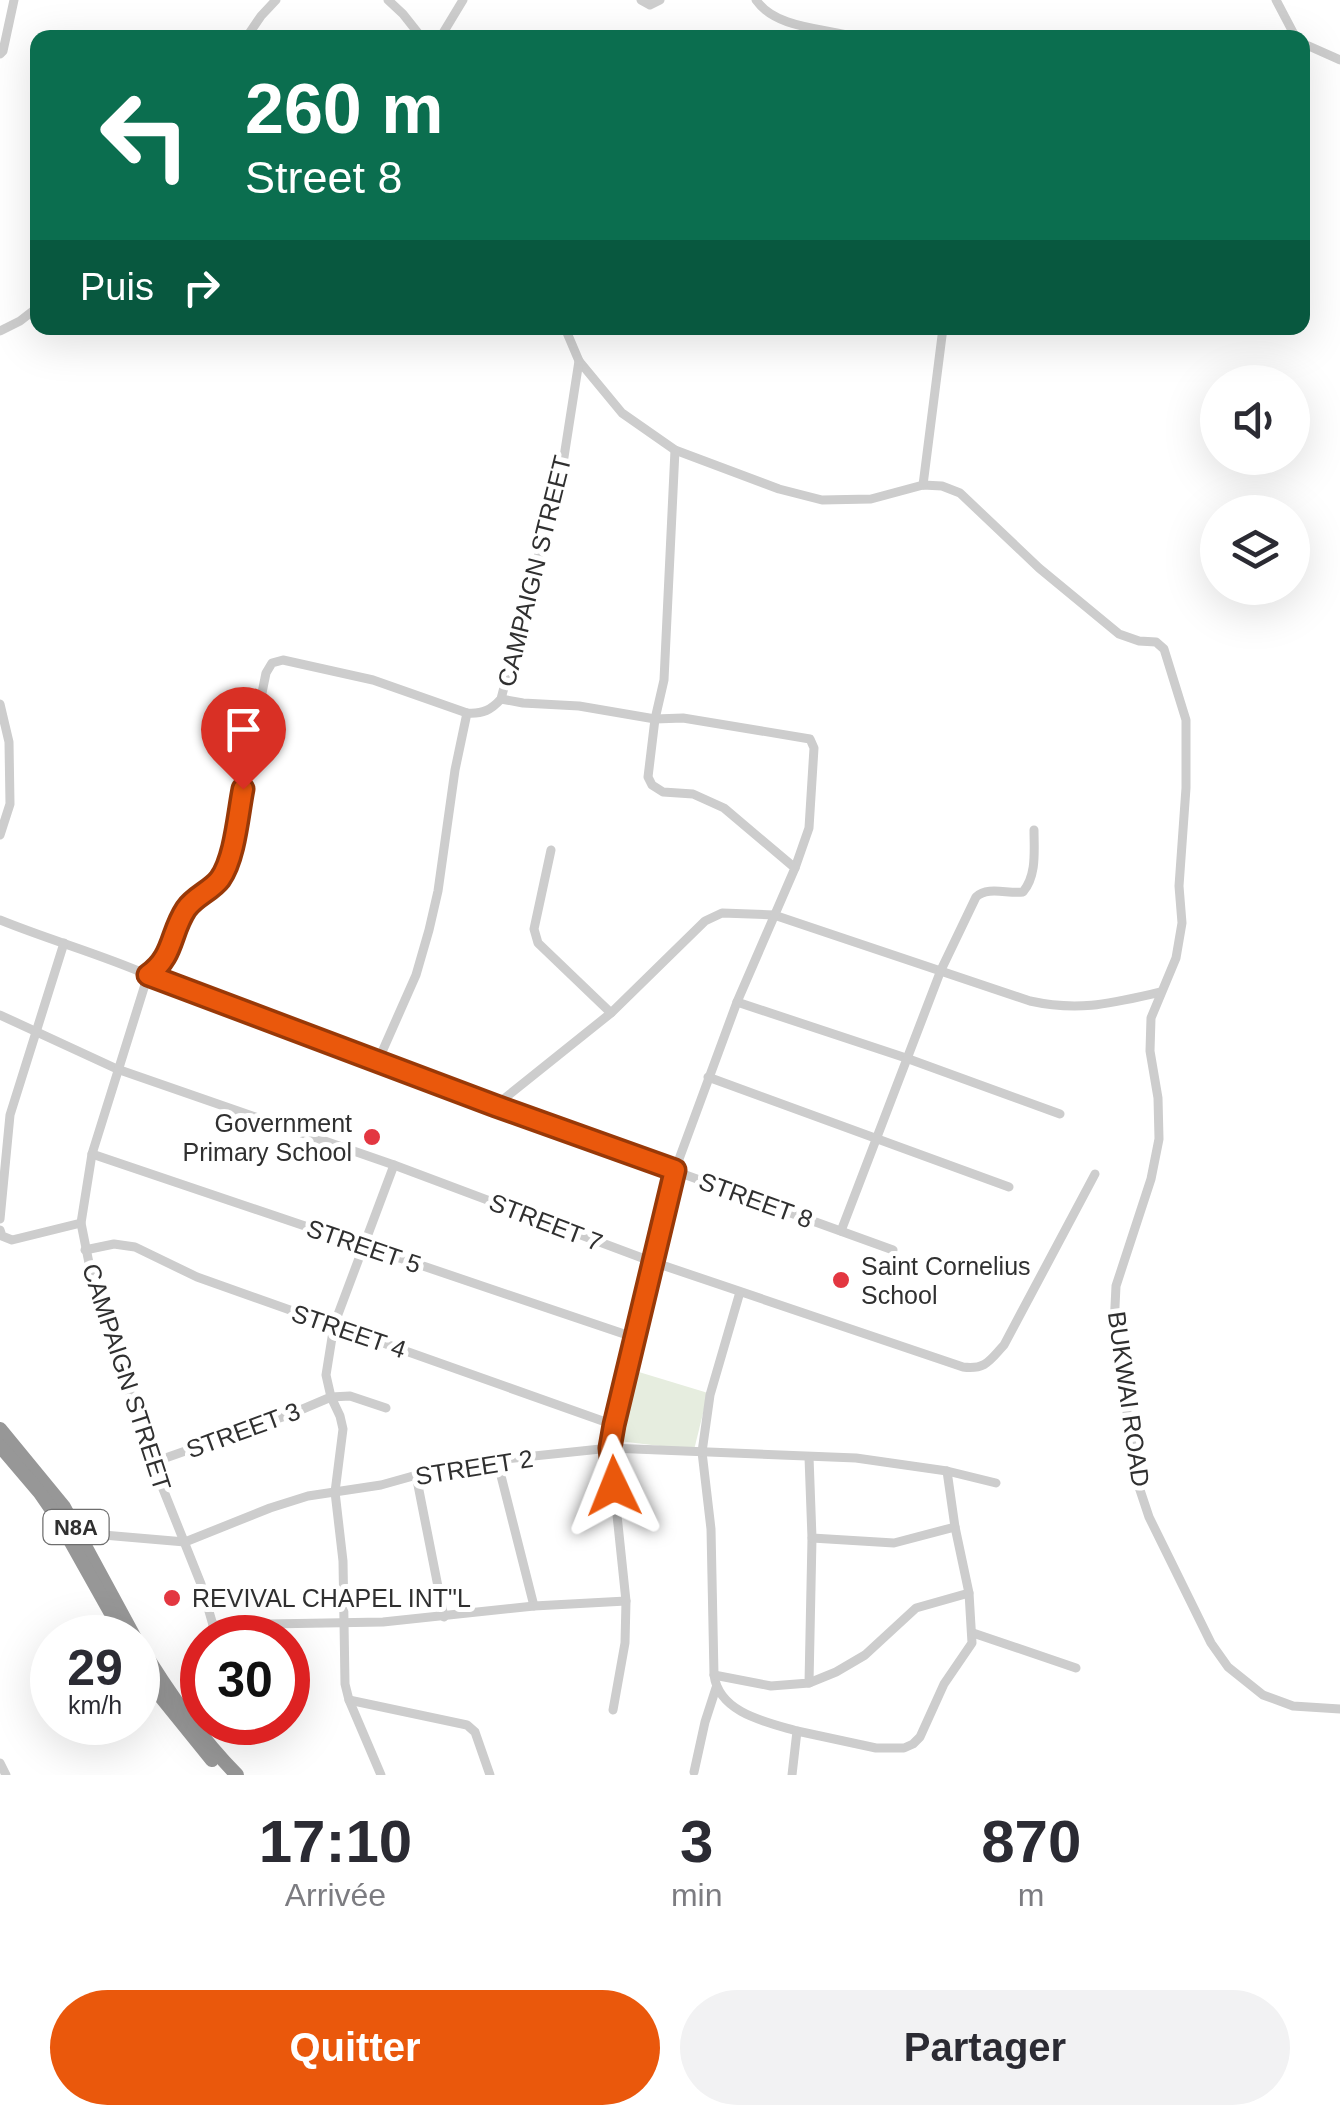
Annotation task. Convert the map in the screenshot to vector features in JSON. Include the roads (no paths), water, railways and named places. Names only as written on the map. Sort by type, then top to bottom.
[{"type":"highway","name":"N8A","points":[[0,1429],[47,1484],[80,1534],[123,1615]]},
{"type":"highway","name":"N8A","points":[[0,1446],[58,1519],[111,1615]]},
{"type":"highway","name":"N8A","points":[[160,1680],[180,1706]]},
{"type":"highway","name":"N8A","points":[[160,1693],[180,1713]]},
{"type":"highway","name":"N8A","points":[[207,1745],[225,1775]]},
{"type":"highway","name":"N8A","points":[[211,1745],[237,1775]]},
{"type":"street","points":[[0,54],[14,0]]},
{"type":"street","points":[[251,30],[276,0]]},
{"type":"street","points":[[388,0],[416,30]]},
{"type":"street","points":[[445,30],[462,0]]},
{"type":"street","points":[[642,0],[650,5],[660,0]]},
{"type":"street","points":[[756,0],[778,19],[825,30]]},
{"type":"street","points":[[1276,0],[1292,30]]},
{"type":"street","points":[[1310,47],[1340,60]]},
{"type":"street","points":[[0,331],[30,313]]},
{"type":"street","points":[[568,335],[580,361],[622,412],[674,450],[779,489],[822,500],[871,499],[923,485],[942,335]]},
{"type":"street","name":"CAMPAIGN STREET","points":[[209,1615],[110,1335],[85,1250],[81,1223],[92,1154],[117,1069],[148,975],[160,967],[186,908],[211,888],[227,866],[266,673],[272,664],[283,660],[373,680],[468,714],[480,714],[501,699],[564,457],[580,361]]},
{"type":"street","points":[[674,450],[664,680],[648,776],[652,786],[663,792],[693,794],[724,808],[794,868]]},
{"type":"street","name":"BUKWAI ROAD","points":[[923,485],[942,486],[960,493],[1040,568],[1119,634],[1156,642],[1164,649],[1186,720],[1182,923],[1176,958],[1151,1018],[1150,1051],[1158,1098],[1159,1138],[1151,1179],[1116,1286],[1114,1327],[1138,1484],[1150,1518],[1210,1642],[1228,1667],[1263,1695],[1293,1706],[1340,1710]]},
{"type":"street","points":[[501,699],[579,706],[655,719],[683,718],[810,739],[814,748],[809,828],[737,1002],[675,1170],[614,1425],[610,1448],[626,1601],[625,1644],[613,1710]]},
{"type":"street","points":[[0,704],[8,742],[10,804],[0,836]]},
{"type":"street","points":[[378,1061],[416,975],[429,930],[452,784],[468,714]]},
{"type":"street","points":[[840,1231],[941,970],[976,897],[980,892],[1023,892],[1030,884],[1034,830]]},
{"type":"street","points":[[550,850],[534,929],[538,943],[611,1013]]},
{"type":"street","points":[[496,1106],[611,1013],[705,920],[722,913],[774,915],[1058,1008],[1095,1006],[1161,992]]},
{"type":"street","name":"STREET 8","points":[[0,920],[893,1250]]},
{"type":"street","points":[[0,1219],[5,1114],[64,943]]},
{"type":"street","points":[[737,1002],[1060,1114]]},
{"type":"street","name":"STREET 7","points":[[0,1015],[117,1069],[394,1165],[653,1262],[976,1369],[987,1364],[1004,1345],[1095,1174]]},
{"type":"street","points":[[708,1077],[1008,1187]]},
{"type":"street","name":"STREET 5","points":[[92,1154],[636,1338]]},
{"type":"street","points":[[381,1775],[345,1684],[342,1561],[335,1492],[343,1429],[326,1374],[334,1325],[394,1165]]},
{"type":"street","points":[[0,1230],[2,1236],[12,1240],[81,1223]]},
{"type":"street","name":"STREET 4","points":[[85,1250],[114,1244],[135,1247],[196,1277],[614,1425]]},
{"type":"street","points":[[694,1772],[716,1688],[711,1529],[702,1452],[710,1395],[740,1292]]},
{"type":"street","points":[[331,1397],[350,1396],[386,1408]]},
{"type":"street","name":"STREET 3","points":[[154,1462],[331,1397]]},
{"type":"street","name":"STREET 2","points":[[80,1534],[185,1542],[308,1496],[498,1460],[610,1448],[856,1458],[947,1471],[996,1484]]},
{"type":"street","points":[[808,1683],[812,1538],[809,1457]]},
{"type":"street","points":[[498,1460],[534,1606]]},
{"type":"street","points":[[716,1688],[738,1710],[797,1731],[876,1748],[904,1748],[913,1744],[920,1737],[944,1684],[971,1648],[973,1633],[970,1594],[947,1471]]},
{"type":"street","points":[[416,1474],[444,1616]]},
{"type":"street","points":[[812,1538],[894,1544],[955,1527]]},
{"type":"street","points":[[714,1675],[771,1686],[808,1683],[865,1656],[916,1608],[970,1594]]},
{"type":"street","points":[[310,1624],[383,1622],[626,1601]]},
{"type":"street","points":[[973,1633],[1076,1668]]},
{"type":"street","points":[[349,1700],[467,1724],[475,1732],[490,1775]]},
{"type":"street","points":[[792,1775],[797,1731]]},
{"type":"street","points":[[0,1763],[6,1775]]},
{"type":"place","name":"Government Primary School","points":[[372,1137]]},
{"type":"place","name":"Saint Cornelius School","points":[[841,1280]]},
{"type":"place","name":"REVIVAL CHAPEL INT\"L","points":[[172,1598]]}]
